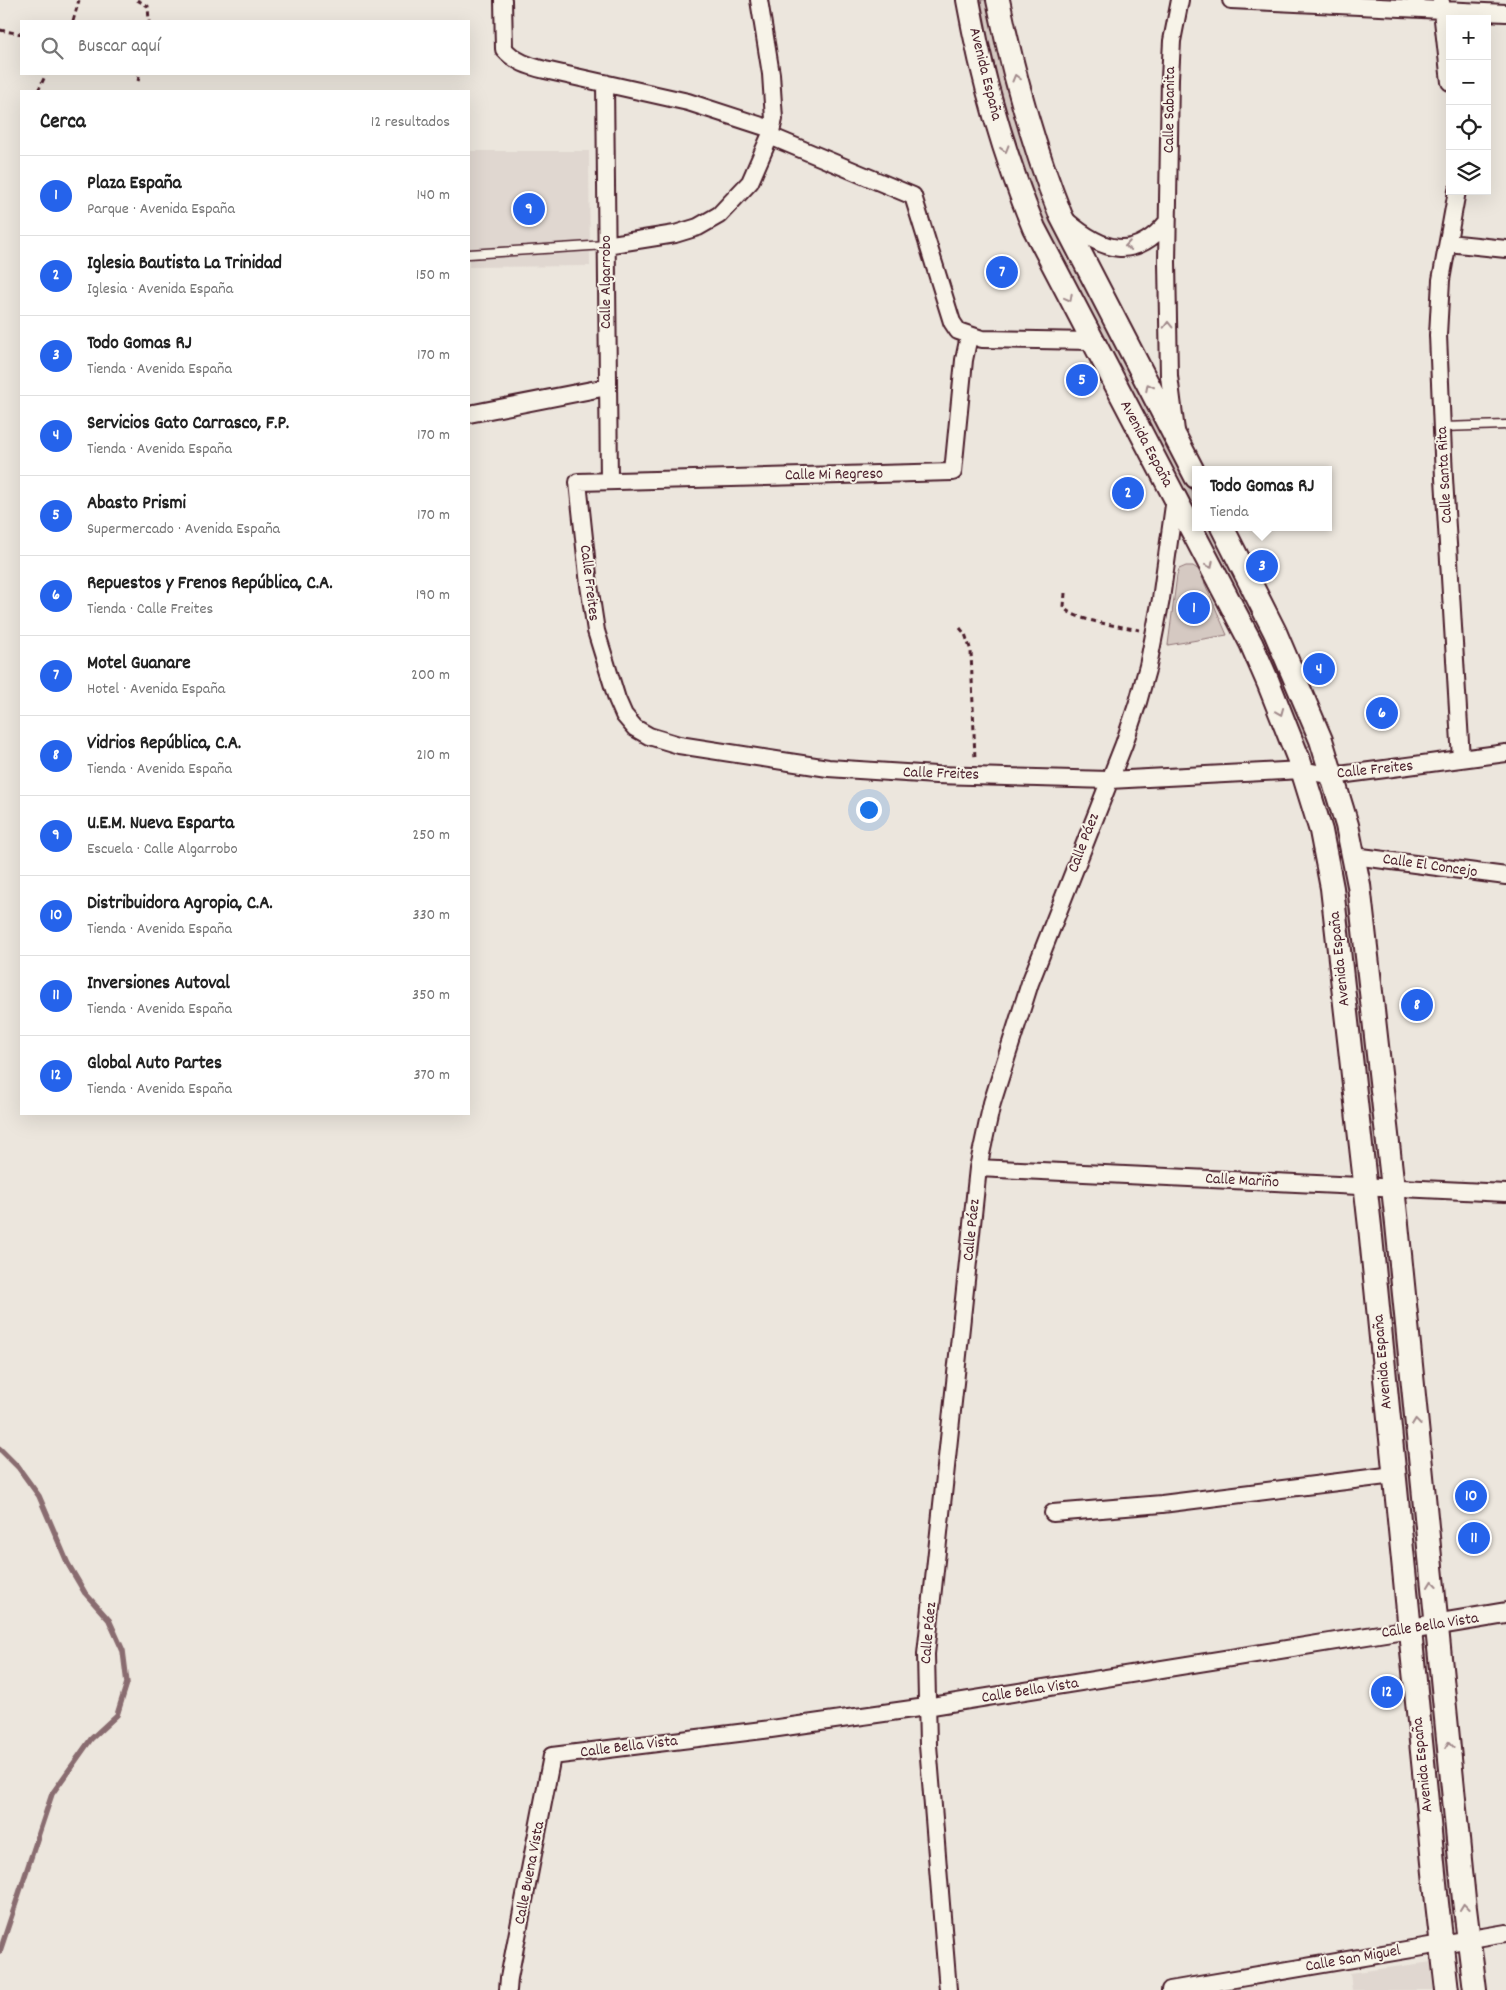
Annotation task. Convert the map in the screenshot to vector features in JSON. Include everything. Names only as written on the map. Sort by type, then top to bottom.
[{"type":"main road","name":"Avenida España","points":[[968,0],[974,33],[993,109],[1020,194],[1049,260],[1192,531]]},
{"type":"main road","name":"Avenida España","points":[[998,0],[1022,101],[1048,184],[1061,216],[1192,469]]},
{"type":"main road","name":"Avenida España","points":[[1192,531],[1268,682],[1302,770],[1321,832],[1332,888],[1365,1187],[1447,1990]]},
{"type":"main road","name":"Avenida España","points":[[1224,531],[1275,632],[1321,740],[1347,825],[1359,884],[1393,1188],[1468,1940],[1475,1990]]},
{"type":"street","points":[[503,0],[504,49],[509,56],[522,63],[545,70],[688,102],[770,132],[913,196],[952,322],[958,331],[969,336],[1000,340],[1091,341]]},
{"type":"street","points":[[606,245],[675,234],[698,227],[719,215],[750,182],[774,119],[774,102],[760,0]]},
{"type":"street","name":"Calle Sabanita","points":[[1178,443],[1169,376],[1168,222],[1170,68],[1172,41],[1180,0]]},
{"type":"street","points":[[1231,0],[1442,6],[1506,14]]},
{"type":"street","points":[[1442,6],[1448,60]]},
{"type":"street","name":"Calle Algarrobo","points":[[605,83],[608,480]]},
{"type":"street","name":"Calle Santa Rita","points":[[1456,195],[1441,280],[1438,336],[1461,759]]},
{"type":"street","points":[[1061,216],[1083,235],[1095,242],[1119,248],[1143,243],[1153,237],[1168,222]]},
{"type":"street","points":[[1448,243],[1506,249]]},
{"type":"street","name":"Calle Mi Regreso","points":[[578,482],[953,472],[964,360],[969,336]]},
{"type":"street","points":[[470,414],[607,387]]},
{"type":"street","name":"Calle Freites","points":[[578,482],[596,631],[617,699],[624,715],[635,728],[649,736],[679,744],[828,768],[976,776],[1109,780],[1302,770],[1332,776],[1506,753]]},
{"type":"street","name":"Calle Páez","points":[[948,1990],[928,1745],[926,1654],[978,1168],[992,1103],[1030,983],[1138,702],[1148,666],[1168,560],[1175,498]]},
{"type":"street","name":"Calle El Concejo","points":[[1354,856],[1506,876]]},
{"type":"street","name":"Calle Mariño","points":[[978,1168],[1506,1193]]},
{"type":"street","points":[[1053,1513],[1154,1505],[1394,1475]]},
{"type":"street","name":"Calle Bella Vista","points":[[552,1756],[771,1729],[926,1707],[1506,1613]]},
{"type":"street","name":"Calle Buena Vista","points":[[508,1990],[552,1756]]},
{"type":"street","name":"Calle San Miguel","points":[[1170,1990],[1506,1934]]},
{"type":"lane","points":[[470,254],[606,245]]},
{"type":"lane","points":[[1442,427],[1506,425]]},
{"type":"path","points":[[73,20],[79,0]]},
{"type":"path","points":[[137,0],[148,6],[149,20]]},
{"type":"path","points":[[0,30],[20,34]]},
{"type":"path","points":[[38,90],[46,75]]},
{"type":"path","points":[[138,81],[140,75]]},
{"type":"path","points":[[1065,593],[1064,607],[1070,613],[1154,633]]},
{"type":"path","points":[[960,628],[965,634],[971,651],[976,776]]},
{"type":"shaded area","points":[[977,0],[988,0],[1110,331],[1192,490],[1192,509],[1058,255],[1029,191],[1003,107]]},
{"type":"shaded area","points":[[470,151],[589,151],[590,266],[470,267]]},
{"type":"shaded area","points":[[1203,531],[1213,531],[1267,636],[1311,742],[1308,747],[1305,746]]},
{"type":"shaded area","points":[[1193,566],[1199,570],[1227,635],[1168,645],[1177,575],[1179,569]]},
{"type":"shaded area","points":[[1325,793],[1329,797],[1349,886],[1379,1165],[1376,1166],[1373,1165],[1321,798]]},
{"type":"shaded area","points":[[1379,1207],[1384,1209],[1386,1225],[1423,1600],[1421,1603],[1418,1601]]},
{"type":"shaded area","points":[[1424,1648],[1428,1650],[1455,1920],[1451,1923]]},
{"type":"shaded area","points":[[1432,1962],[1436,1990],[1352,1990],[1350,1973]]},
{"type":"waterway","points":[[0,1449],[18,1467],[39,1496],[68,1564],[85,1593],[109,1620],[123,1651],[127,1683],[117,1715],[91,1739],[52,1794],[0,1951]]},
{"type":"place","name":"U.E.M. Nueva Esparta","points":[[529,209]]},
{"type":"place","name":"Motel Guanare","points":[[1002,272]]},
{"type":"place","name":"Abasto Prismi","points":[[1082,380]]},
{"type":"place","name":"Iglesia Bautista La Trinidad","points":[[1128,493]]},
{"type":"place","name":"Todo Gomas RJ","points":[[1262,566]]},
{"type":"place","name":"Plaza España","points":[[1194,608]]},
{"type":"place","name":"Servicios Gato Carrasco, F.P.","points":[[1319,669]]},
{"type":"place","name":"Repuestos y Frenos República, C.A.","points":[[1382,713]]},
{"type":"place","name":"Vidrios República, C.A.","points":[[1417,1005]]},
{"type":"place","name":"Distribuidora Agropia, C.A.","points":[[1471,1496]]},
{"type":"place","name":"Inversiones Autoval","points":[[1474,1538]]},
{"type":"place","name":"Global Auto Partes","points":[[1387,1692]]}]
